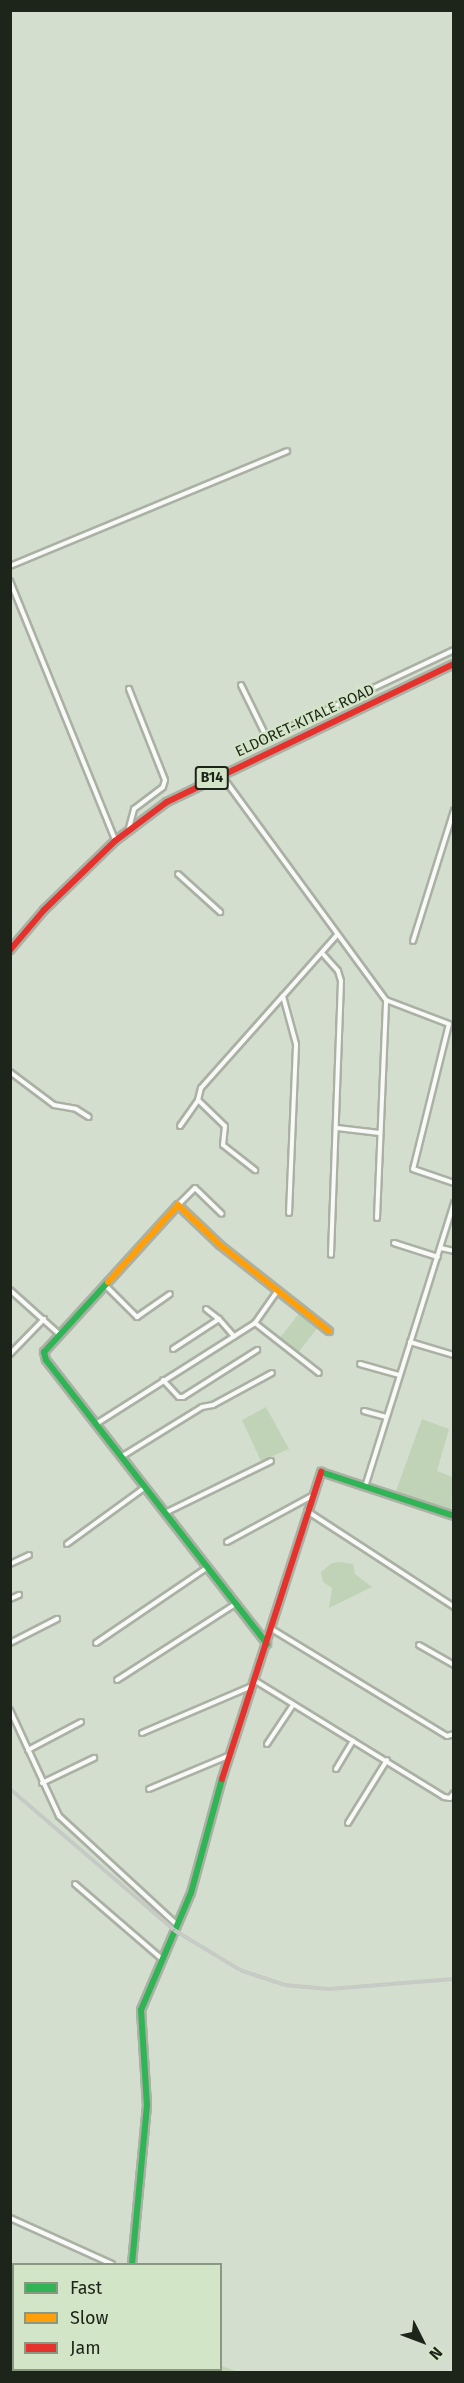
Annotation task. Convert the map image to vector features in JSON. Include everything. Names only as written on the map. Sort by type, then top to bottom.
[{"type":"main road","name":"ELDORET-KITALE ROAD","points":[[10,950],[44,910],[115,841],[167,802],[220,774],[453,664]]},
{"type":"main road","points":[[267,1644],[205,1569],[165,1513],[46,1360],[45,1350],[178,1205],[277,1291],[329,1331]]},
{"type":"main road","points":[[132,2263],[147,2104],[139,2019],[175,1937],[176,1924],[191,1893],[229,1755],[267,1644],[321,1472],[453,1516]]},
{"type":"street","points":[[10,566],[287,451]]},
{"type":"street","points":[[10,581],[115,841]]},
{"type":"street","points":[[241,685],[267,738],[453,650]]},
{"type":"street","points":[[128,832],[134,809],[163,788],[165,780],[129,689]]},
{"type":"street","points":[[220,774],[386,1000],[449,1024],[447,1042],[413,1169],[453,1183]]},
{"type":"street","points":[[413,941],[453,810]]},
{"type":"street","points":[[178,874],[220,912]]},
{"type":"street","points":[[180,1126],[198,1100],[201,1088],[337,935]]},
{"type":"street","points":[[322,953],[338,971],[341,981],[331,1255]]},
{"type":"street","points":[[283,996],[296,1044],[289,1213]]},
{"type":"street","points":[[377,1218],[386,1000]]},
{"type":"street","points":[[447,1042],[453,1044]]},
{"type":"street","points":[[10,1072],[54,1105],[76,1109],[89,1117]]},
{"type":"street","points":[[198,1100],[225,1126],[222,1145],[255,1170]]},
{"type":"street","points":[[337,1128],[380,1133]]},
{"type":"street","points":[[178,1205],[195,1188],[222,1214]]},
{"type":"street","points":[[365,1487],[441,1248],[453,1203]]},
{"type":"street","points":[[394,1243],[438,1257]]},
{"type":"street","points":[[441,1248],[453,1251]]},
{"type":"street","points":[[106,1286],[137,1317],[170,1294]]},
{"type":"street","points":[[10,1290],[59,1334]]},
{"type":"street","points":[[96,1424],[255,1323],[277,1291]]},
{"type":"street","points":[[206,1309],[219,1319],[234,1336]]},
{"type":"street","points":[[10,1354],[44,1319]]},
{"type":"street","points":[[173,1349],[219,1319]]},
{"type":"street","points":[[255,1323],[319,1373]]},
{"type":"street","points":[[410,1342],[453,1355]]},
{"type":"street","points":[[163,1380],[179,1397],[183,1396],[257,1350]]},
{"type":"street","points":[[360,1364],[399,1375]]},
{"type":"street","points":[[122,1457],[202,1407],[213,1405],[272,1373]]},
{"type":"street","points":[[364,1411],[386,1417]]},
{"type":"street","points":[[165,1513],[271,1461]]},
{"type":"street","points":[[67,1544],[144,1487]]},
{"type":"street","points":[[228,1542],[312,1496]]},
{"type":"street","points":[[307,1511],[453,1607]]},
{"type":"street","points":[[10,1564],[29,1555]]},
{"type":"street","points":[[96,1644],[205,1569]]},
{"type":"street","points":[[10,1599],[19,1595]]},
{"type":"street","points":[[117,1680],[235,1604]]},
{"type":"street","points":[[10,1643],[57,1619]]},
{"type":"street","points":[[270,1629],[447,1736],[453,1734]]},
{"type":"street","points":[[419,1645],[453,1665]]},
{"type":"street","points":[[142,1733],[253,1683],[387,1760],[444,1797],[450,1798],[453,1793]]},
{"type":"street","points":[[267,1744],[293,1705]]},
{"type":"street","points":[[10,1710],[59,1816],[176,1924]]},
{"type":"street","points":[[28,1750],[81,1722]]},
{"type":"street","points":[[336,1769],[353,1741]]},
{"type":"street","points":[[149,1789],[229,1755]]},
{"type":"street","points":[[42,1783],[94,1758]]},
{"type":"street","points":[[348,1823],[387,1760]]},
{"type":"street","points":[[75,1884],[164,1961]]},
{"type":"street","points":[[10,2218],[108,2263]]},
{"type":"green space","points":[[301,1311],[319,1326],[297,1354],[279,1339]]},
{"type":"green space","points":[[266,1407],[289,1449],[261,1461],[242,1420]]},
{"type":"green space","points":[[422,1419],[449,1429],[437,1471],[453,1477],[451,1511],[396,1491]]},
{"type":"green space","points":[[332,1563],[353,1564],[355,1574],[372,1587],[329,1608],[332,1588],[323,1582],[321,1572]]},
{"type":"green space","points":[[222,2366],[239,2372],[118,2372],[222,2371]]},
{"type":"railway","points":[[10,1789],[174,1930],[240,1970],[285,1985],[329,1989],[454,1979]]},
{"type":"traffic: fast","points":[[108,1282],[44,1352],[46,1360],[267,1644]]},
{"type":"traffic: fast","points":[[321,1472],[454,1516]]},
{"type":"traffic: fast","points":[[132,2263],[147,2105],[141,2010],[191,1893],[222,1779]]},
{"type":"traffic: slow","points":[[108,1282],[178,1205],[220,1245],[329,1331]]},
{"type":"traffic: jam","points":[[10,950],[44,910],[115,841],[167,802],[454,664]]},
{"type":"traffic: jam","points":[[222,1779],[321,1472]]}]
